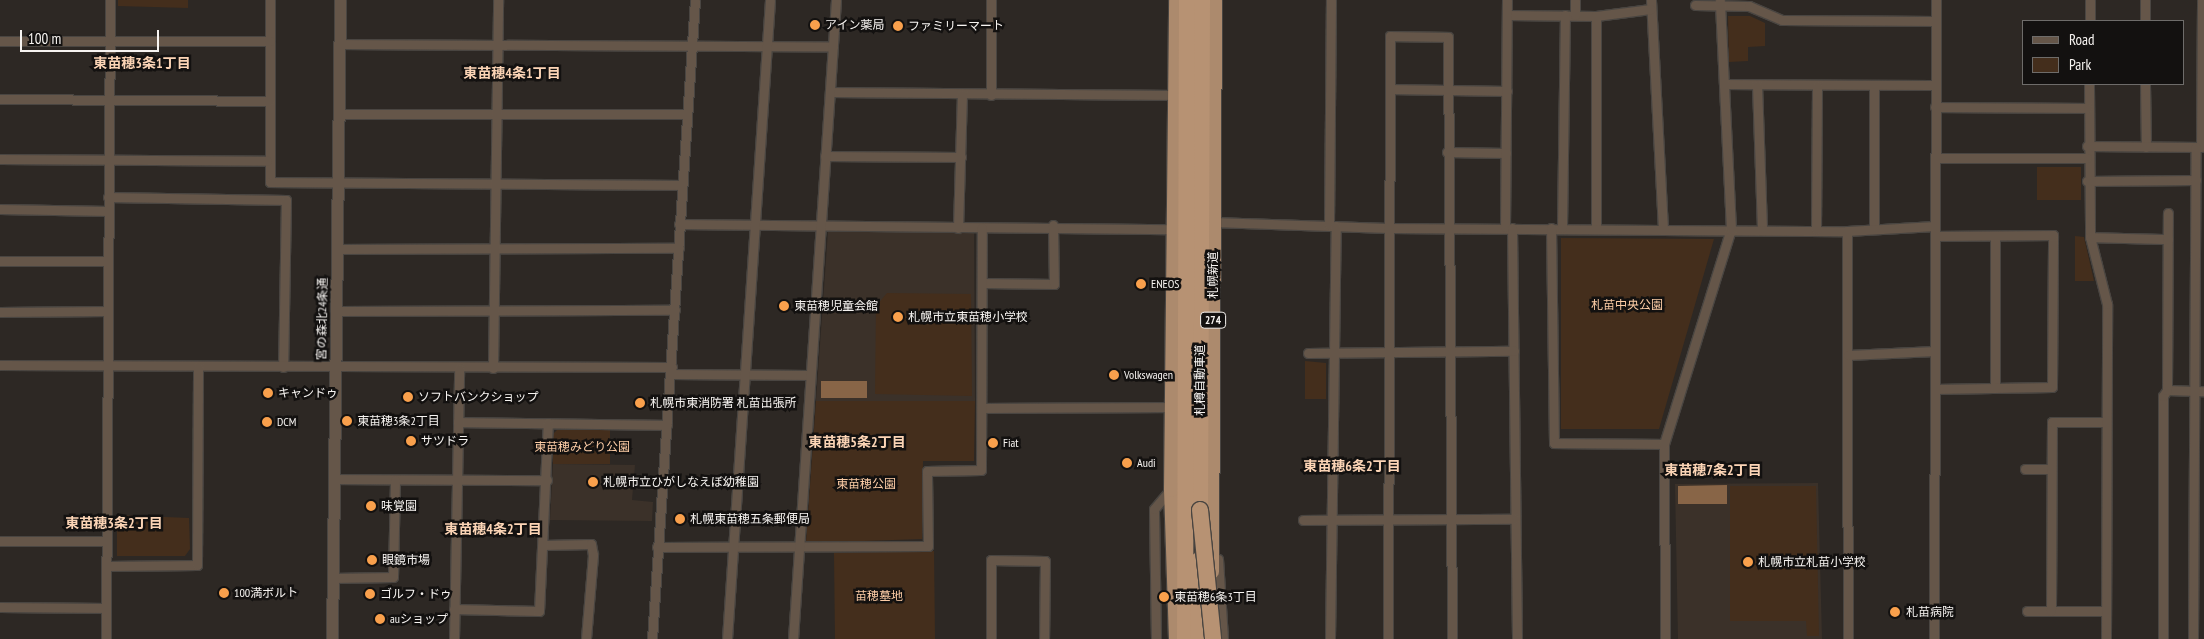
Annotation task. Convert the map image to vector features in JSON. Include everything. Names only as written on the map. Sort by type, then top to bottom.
[{"type":"highway","points":[[1176,0],[1176,95],[1172,229],[1174,407],[1171,490],[1176,639]]},
{"type":"highway","name":"札樽自動車道","points":[[1185,639],[1187,0]]},
{"type":"highway","name":"札樽自動車道","points":[[1198,639],[1202,0]]},
{"type":"highway","name":"札幌新道","points":[[1205,639],[1213,548],[1214,0]]},
{"type":"highway","points":[[1200,510],[1213,639]]},
{"type":"highway","points":[[1176,639],[1186,519]]},
{"type":"street","points":[[106,639],[110,0]]},
{"type":"street","points":[[270,0],[268,161],[270,182],[339,185],[682,185]]},
{"type":"street","name":"宮の森北24条通","points":[[332,639],[340,0]]},
{"type":"street","points":[[493,368],[498,0]]},
{"type":"street","points":[[652,639],[672,370],[695,0]]},
{"type":"street","points":[[727,639],[747,376],[769,46],[770,0]]},
{"type":"street","points":[[793,639],[819,224],[834,47],[836,0]]},
{"type":"street","points":[[991,0],[991,95]]},
{"type":"street","points":[[1330,639],[1333,353],[1331,0]]},
{"type":"street","points":[[1507,0],[1506,153],[1514,351],[1517,639]]},
{"type":"street","points":[[1575,0],[1575,15]]},
{"type":"street","points":[[1934,639],[1936,0]]},
{"type":"street","points":[[2090,0],[2090,20]]},
{"type":"street","points":[[2145,0],[2145,20]]},
{"type":"street","points":[[2193,639],[2199,538],[2200,218],[2196,180],[2203,93],[2202,0]]},
{"type":"street","points":[[1695,5],[1720,3],[1749,6],[1782,20],[1935,21]]},
{"type":"street","points":[[1665,639],[1664,444],[1731,229],[1720,3]]},
{"type":"street","points":[[1507,15],[1596,16],[1651,5],[1663,229]]},
{"type":"street","points":[[1562,228],[1565,15]]},
{"type":"street","points":[[1596,16],[1596,228]]},
{"type":"street","points":[[1388,639],[1390,36],[1448,37],[1447,152],[1452,639]]},
{"type":"street","points":[[0,40],[270,41]]},
{"type":"street","points":[[339,44],[497,43],[834,47]]},
{"type":"street","points":[[1724,84],[1935,85]]},
{"type":"street","points":[[1756,85],[1762,230]]},
{"type":"street","points":[[1816,230],[1817,85]]},
{"type":"street","points":[[1874,85],[1874,228]]},
{"type":"street","points":[[2088,85],[2087,181],[2090,237],[2107,304],[2105,422],[2106,639]]},
{"type":"street","points":[[2145,85],[2146,147]]},
{"type":"street","points":[[1390,89],[1507,91]]},
{"type":"street","points":[[830,92],[991,95],[1176,95]]},
{"type":"street","points":[[958,228],[962,94]]},
{"type":"street","points":[[0,99],[270,101]]},
{"type":"street","points":[[1935,107],[2088,108]]},
{"type":"street","points":[[339,114],[496,112],[687,114]]},
{"type":"street","points":[[2087,146],[2200,147]]},
{"type":"street","points":[[1447,152],[1506,153]]},
{"type":"street","points":[[825,156],[961,157]]},
{"type":"street","points":[[1935,158],[2088,158]]},
{"type":"street","points":[[0,159],[268,161]]},
{"type":"street","points":[[2087,181],[2196,180]]},
{"type":"street","points":[[108,197],[286,200],[283,367]]},
{"type":"street","points":[[0,210],[108,211]]},
{"type":"street","points":[[2163,639],[2163,396],[2167,390],[2168,213]]},
{"type":"street","points":[[1213,222],[1388,228],[1847,231],[1936,226]]},
{"type":"street","points":[[680,224],[757,223],[958,228],[1053,226],[1172,229]]},
{"type":"street","points":[[982,283],[1054,284],[1053,226]]},
{"type":"street","points":[[658,548],[928,546],[927,471],[981,470],[982,228]]},
{"type":"street","points":[[1551,228],[1554,443],[1664,444]]},
{"type":"street","points":[[1847,231],[1848,639]]},
{"type":"street","points":[[1935,236],[1995,238],[2053,235],[2052,387],[1935,389]]},
{"type":"street","points":[[2090,237],[2168,239]]},
{"type":"street","points":[[1995,238],[1995,388]]},
{"type":"street","points":[[337,249],[679,248]]},
{"type":"street","points":[[0,261],[107,261]]},
{"type":"street","points":[[336,311],[675,310]]},
{"type":"street","points":[[0,312],[107,311]]},
{"type":"street","points":[[1308,354],[1514,351]]},
{"type":"street","points":[[1848,355],[1935,351]]},
{"type":"street","points":[[0,365],[672,370],[747,376],[810,375]]},
{"type":"street","points":[[107,566],[197,566],[198,367]]},
{"type":"street","points":[[454,639],[459,368]]},
{"type":"street","points":[[2167,390],[2199,391]]},
{"type":"street","points":[[982,408],[1174,407]]},
{"type":"street","points":[[458,422],[667,425]]},
{"type":"street","points":[[2051,611],[2052,422],[2105,422]]},
{"type":"street","points":[[454,609],[539,611],[547,480],[548,424]]},
{"type":"street","points":[[2025,469],[2051,469]]},
{"type":"street","points":[[334,479],[547,480]]},
{"type":"street","points":[[333,578],[393,577],[395,480]]},
{"type":"street","points":[[1156,639],[1154,509],[1171,490]]},
{"type":"street","points":[[1212,499],[1223,639]]},
{"type":"street","points":[[1303,520],[1516,519]]},
{"type":"street","points":[[0,541],[106,541]]},
{"type":"street","points":[[543,545],[591,544],[593,554],[586,639]]},
{"type":"street","points":[[991,639],[991,560],[1045,561],[1044,639]]},
{"type":"street","points":[[0,607],[106,608]]},
{"type":"street","points":[[2027,611],[2106,610]]},
{"type":"shaded area","name":"札幌市立東苗穂小学校","points":[[828,232],[974,232],[975,401],[816,401]]},
{"type":"shaded area","points":[[821,381],[867,381],[867,398],[821,398]]},
{"type":"shaded area","name":"札幌市立ひがしなえぼ幼稚園","points":[[553,464],[635,465],[632,500],[653,502],[652,521],[550,520]]},
{"type":"shaded area","name":"札幌市立札苗小学校","points":[[1818,483],[1822,639],[1678,639],[1675,484]]},
{"type":"shaded area","points":[[1727,485],[1727,504],[1678,504],[1678,486]]},
{"type":"green space","points":[[118,0],[188,0],[188,8],[118,6]]},
{"type":"green space","points":[[1728,16],[1750,16],[1765,23],[1765,46],[1748,47],[1748,61],[1729,62]]},
{"type":"green space","points":[[2037,167],[2081,167],[2081,200],[2037,200]]},
{"type":"green space","points":[[2075,236],[2084,237],[2094,281],[2075,281]]},
{"type":"green space","name":"札苗中央公園","points":[[1561,238],[1714,239],[1659,429],[1561,429]]},
{"type":"green space","points":[[887,293],[971,294],[972,396],[875,394],[876,306]]},
{"type":"green space","points":[[1305,361],[1326,363],[1326,399],[1305,399]]},
{"type":"green space","name":"東苗穂公園","points":[[816,401],[975,401],[974,461],[923,461],[922,539],[806,543]]},
{"type":"green space","name":"東苗穂みどり公園","points":[[557,430],[610,430],[610,464],[553,464],[553,434]]},
{"type":"green space","points":[[1730,486],[1816,486],[1819,636],[1807,636],[1806,621],[1730,621]]},
{"type":"green space","points":[[117,515],[189,518],[190,549],[185,556],[117,556]]},
{"type":"green space","name":"苗穂墓地","points":[[934,551],[935,639],[835,639],[834,553]]},
{"type":"place","name":"アイン薬局","points":[[815,25]]},
{"type":"place","name":"ファミリーマート","points":[[898,26]]},
{"type":"place","name":"ENEOS","points":[[1141,284]]},
{"type":"place","name":"東苗穂児童会館","points":[[784,306]]},
{"type":"place","name":"札幌市立東苗穂小学校","points":[[898,317]]},
{"type":"place","name":"Volkswagen","points":[[1114,375]]},
{"type":"place","name":"キャンドゥ","points":[[268,393]]},
{"type":"place","name":"ソフトバンクショップ","points":[[408,397]]},
{"type":"place","name":"札幌市東消防署 札苗出張所","points":[[640,403]]},
{"type":"place","name":"東苗穂3条2丁目","points":[[347,421]]},
{"type":"place","name":"DCM","points":[[267,422]]},
{"type":"place","name":"サツドラ","points":[[411,441]]},
{"type":"place","name":"Fiat","points":[[993,443]]},
{"type":"place","name":"Audi","points":[[1127,463]]},
{"type":"place","name":"札幌市立ひがしなえぼ幼稚園","points":[[593,482]]},
{"type":"place","name":"味覚園","points":[[371,506]]},
{"type":"place","name":"札幌東苗穂五条郵便局","points":[[680,519]]},
{"type":"place","name":"眼鏡市場","points":[[372,560]]},
{"type":"place","name":"札幌市立札苗小学校","points":[[1748,562]]},
{"type":"place","name":"100満ボルト","points":[[224,593]]},
{"type":"place","name":"ゴルフ・ドゥ","points":[[370,594]]},
{"type":"place","name":"東苗穂6条3丁目","points":[[1164,597]]},
{"type":"place","name":"札苗病院","points":[[1895,612]]},
{"type":"place","name":"auショップ","points":[[380,619]]},
{"type":"district","name":"東苗穂3条1丁目","points":[[142,63]]},
{"type":"district","name":"東苗穂4条1丁目","points":[[512,73]]},
{"type":"district","name":"東苗穂5条2丁目","points":[[857,442]]},
{"type":"district","name":"東苗穂6条2丁目","points":[[1352,466]]},
{"type":"district","name":"東苗穂7条2丁目","points":[[1713,470]]},
{"type":"district","name":"東苗穂3条2丁目","points":[[114,523]]},
{"type":"district","name":"東苗穂4条2丁目","points":[[493,529]]}]
